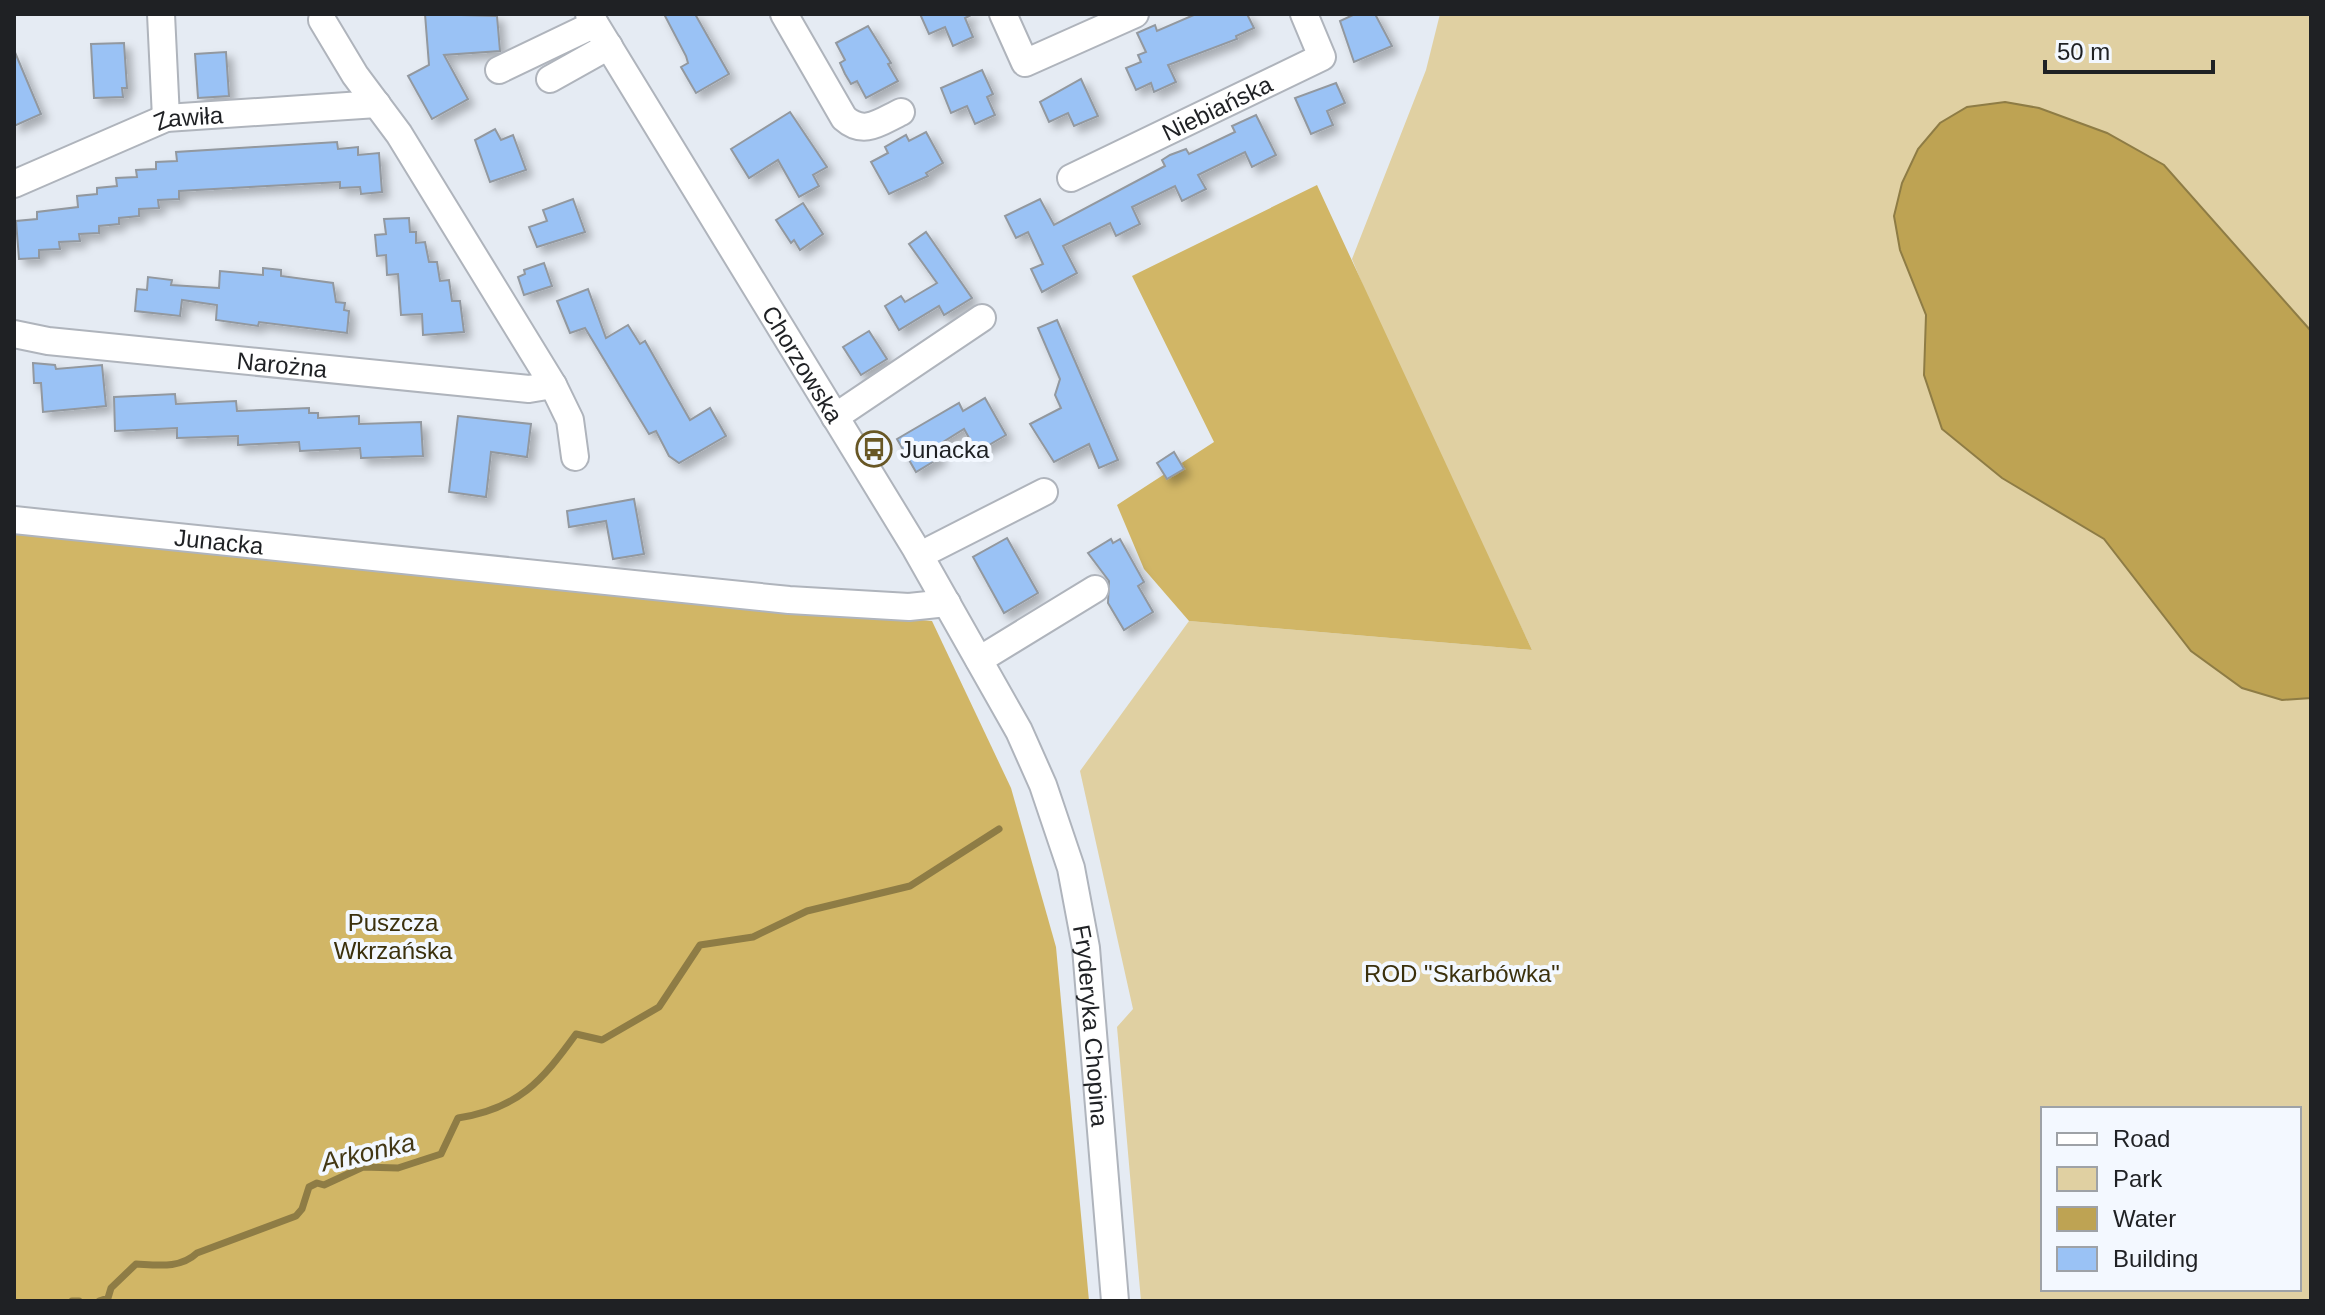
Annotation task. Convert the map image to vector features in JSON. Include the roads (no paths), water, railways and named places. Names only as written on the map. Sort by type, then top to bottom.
[{"type":"street","points":[[161,14],[166,118]]},
{"type":"street","points":[[784,14],[844,118],[852,125],[869,128],[901,112]]},
{"type":"street","points":[[1003,14],[1025,63],[1135,14]]},
{"type":"street","name":"Niebiańska","points":[[1071,178],[1322,57],[1304,14]]},
{"type":"street","points":[[322,20],[399,134],[553,385],[570,420],[575,457]]},
{"type":"street","points":[[499,70],[598,28]]},
{"type":"street","points":[[550,79],[598,28]]},
{"type":"street","name":"Chorzowska","points":[[598,28],[947,603],[1032,758]]},
{"type":"street","name":"Zawiła","points":[[14,184],[166,118],[377,104]]},
{"type":"street","points":[[835,417],[982,318]]},
{"type":"street","name":"Narożna","points":[[14,334],[48,341],[529,389],[553,385]]},
{"type":"street","points":[[932,549],[1044,492]]},
{"type":"street","name":"Junacka","points":[[14,520],[789,600],[909,607],[947,603]]},
{"type":"street","points":[[979,660],[1095,589]]},
{"type":"street","name":"Fryderyka Chopina","points":[[1032,758],[1063,841],[1082,922],[1115,1301]]},
{"type":"water","points":[[2005,102],[2039,108],[2107,133],[2164,165],[2311,331],[2311,698],[2282,700],[2242,688],[2191,651],[2104,539],[2002,478],[1942,429],[1924,375],[1926,315],[1900,250],[1894,216],[1902,183],[1918,149],[1940,123],[1967,107]]},
{"type":"waterway","name":"Arkonka","points":[[99,1301],[108,1298],[111,1288],[136,1264],[183,1262],[197,1253],[296,1216],[302,1209],[309,1187],[317,1183],[324,1185],[363,1167],[398,1168],[441,1154],[458,1118],[479,1114],[513,1100],[540,1079],[576,1034],[602,1040],[659,1007],[700,945],[753,937],[807,911],[910,886],[999,829]]},
{"type":"waterway","name":"Arkonka","points":[[72,1301],[79,1301]]},
{"type":"place","name":"Junacka","points":[[874,449]]},
{"type":"park label","name":"Puszcza Wkrzańska","points":[[393,936]]},
{"type":"park label","name":"ROD \"Skarbówka\"","points":[[1462,973]]}]
